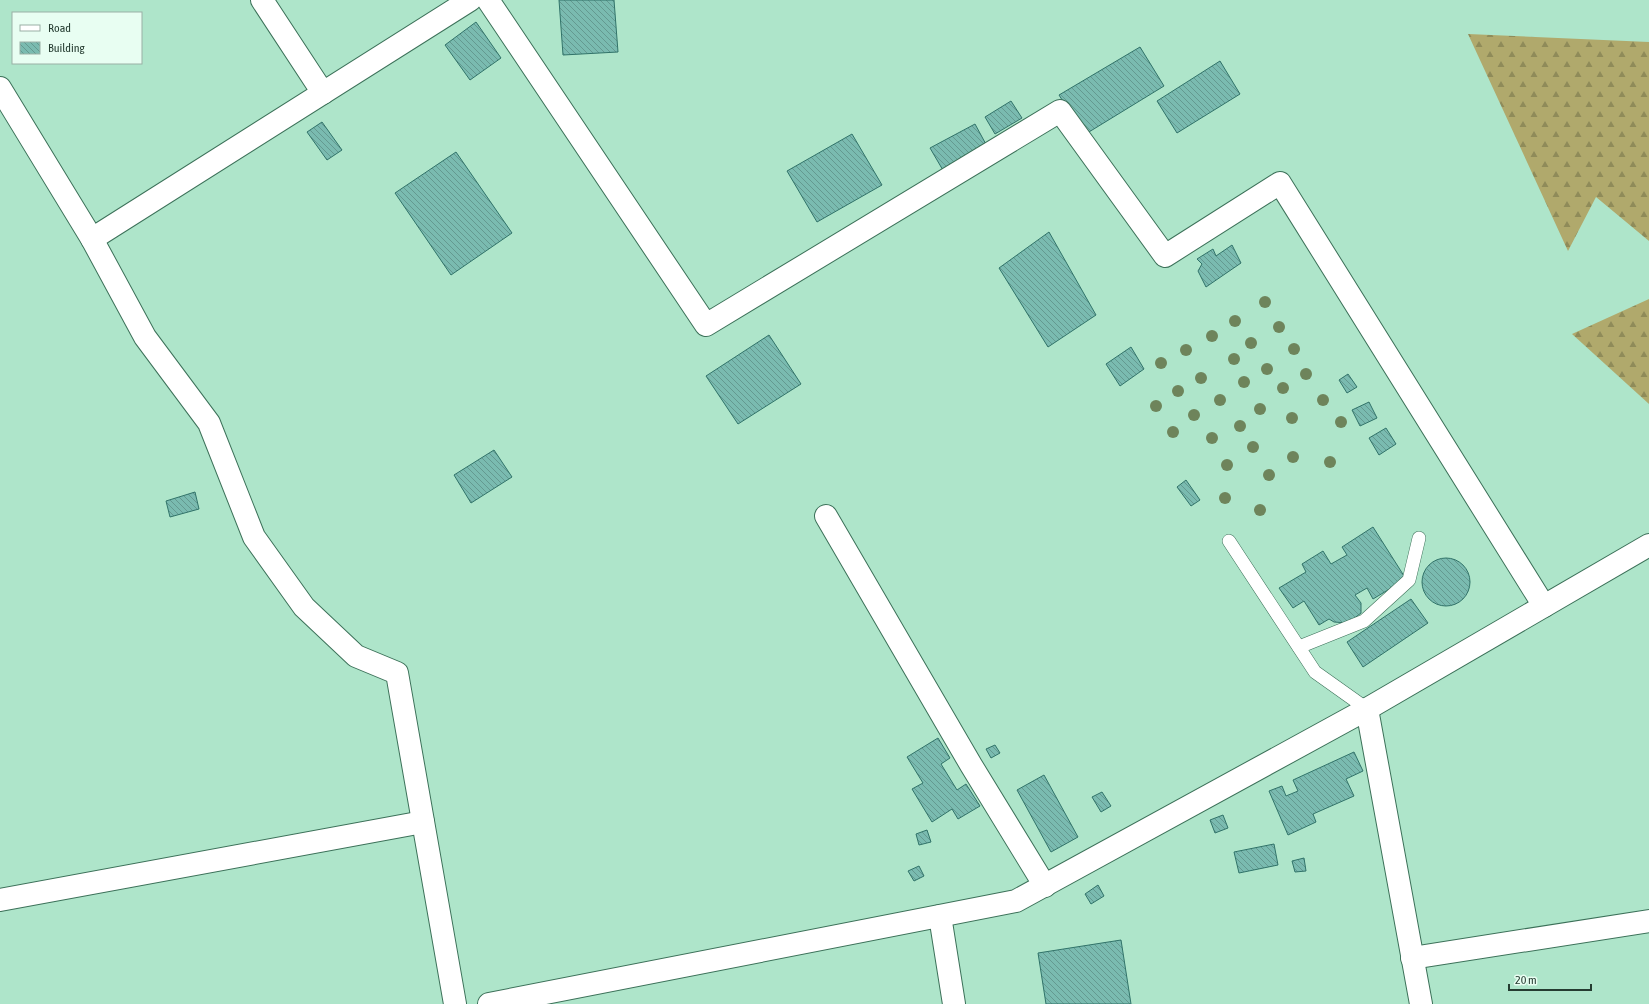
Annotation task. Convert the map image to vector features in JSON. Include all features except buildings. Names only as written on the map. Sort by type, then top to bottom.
[{"type":"street","points":[[262,0],[323,93]]},
{"type":"street","points":[[92,239],[470,0]]},
{"type":"street","points":[[488,0],[706,324],[1060,110],[1165,256],[1280,183],[1544,606]]},
{"type":"street","points":[[0,88],[92,239],[145,337],[209,423],[254,537],[304,607],[356,656],[397,673],[455,1004]]},
{"type":"street","points":[[826,516],[971,765],[1045,886]]},
{"type":"street","points":[[489,1004],[1016,901],[1367,709],[1649,545]]},
{"type":"street","points":[[1367,709],[1421,1004]]},
{"type":"street","points":[[0,900],[423,822]]},
{"type":"street","points":[[940,916],[954,1004]]},
{"type":"street","points":[[1412,958],[1649,921]]},
{"type":"lane","points":[[1299,648],[1364,621],[1410,580],[1419,538]]},
{"type":"lane","points":[[1229,541],[1316,672],[1367,709]]},
{"type":"green space","points":[[1468,34],[1649,42],[1649,241],[1596,197],[1568,251]]},
{"type":"green space","points":[[1649,299],[1649,404],[1572,334]]}]
